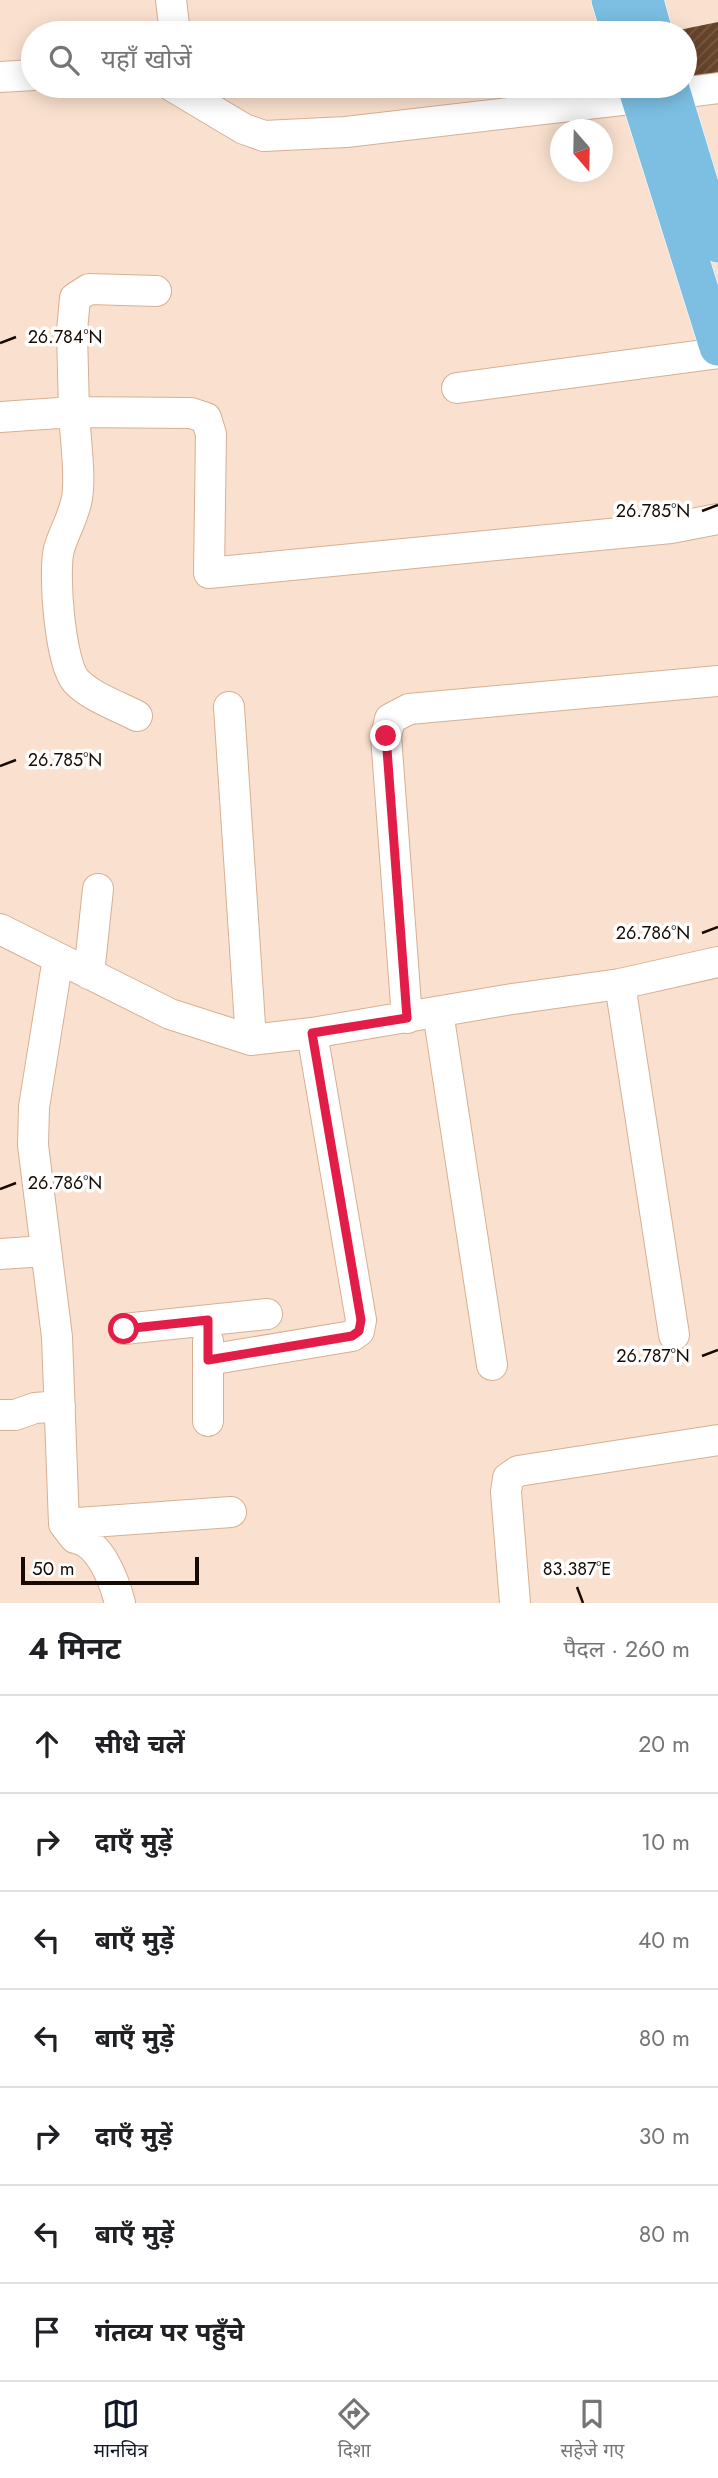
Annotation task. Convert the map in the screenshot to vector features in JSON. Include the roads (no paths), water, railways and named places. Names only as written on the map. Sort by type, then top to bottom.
[{"type":"main road","points":[[610,0],[616,21]]},
{"type":"main road","points":[[645,0],[651,21]]},
{"type":"main road","points":[[656,98],[718,347]]},
{"type":"main road","points":[[657,98],[718,244]]},
{"type":"street","points":[[171,0],[174,21]]},
{"type":"street","points":[[0,77],[21,76]]},
{"type":"street","points":[[697,89],[718,88]]},
{"type":"street","points":[[194,98],[244,129],[264,136],[346,132],[601,98]]},
{"type":"street","points":[[137,716],[88,690],[76,681],[68,667],[59,613],[57,564],[78,496],[72,331],[75,299],[89,289],[156,291]]},
{"type":"street","points":[[457,388],[718,353]]},
{"type":"street","points":[[0,417],[74,412],[191,413],[206,418],[211,434],[209,573],[671,528],[718,519]]},
{"type":"street","points":[[407,1018],[386,736],[390,719],[409,709],[718,681]]},
{"type":"street","points":[[229,707],[251,1040]]},
{"type":"street","points":[[89,974],[98,889]]},
{"type":"street","points":[[0,929],[170,1014],[251,1040],[312,1033],[620,984],[718,962]]},
{"type":"street","points":[[58,958],[34,1107],[33,1144],[57,1337],[64,1524],[75,1538],[84,1539],[100,1557],[109,1572],[120,1603]]},
{"type":"street","points":[[620,984],[674,1335]]},
{"type":"street","points":[[438,1012],[492,1365]]},
{"type":"street","points":[[208,1360],[352,1336],[359,1331],[361,1320],[312,1033]]},
{"type":"street","points":[[0,1254],[45,1251]]},
{"type":"street","points":[[124,1329],[267,1314]]},
{"type":"street","points":[[208,1320],[208,1421]]},
{"type":"street","points":[[0,1415],[15,1415],[35,1408],[60,1406]]},
{"type":"street","points":[[515,1603],[506,1492],[508,1478],[518,1471],[718,1440]]},
{"type":"street","points":[[64,1524],[231,1512]]}]
